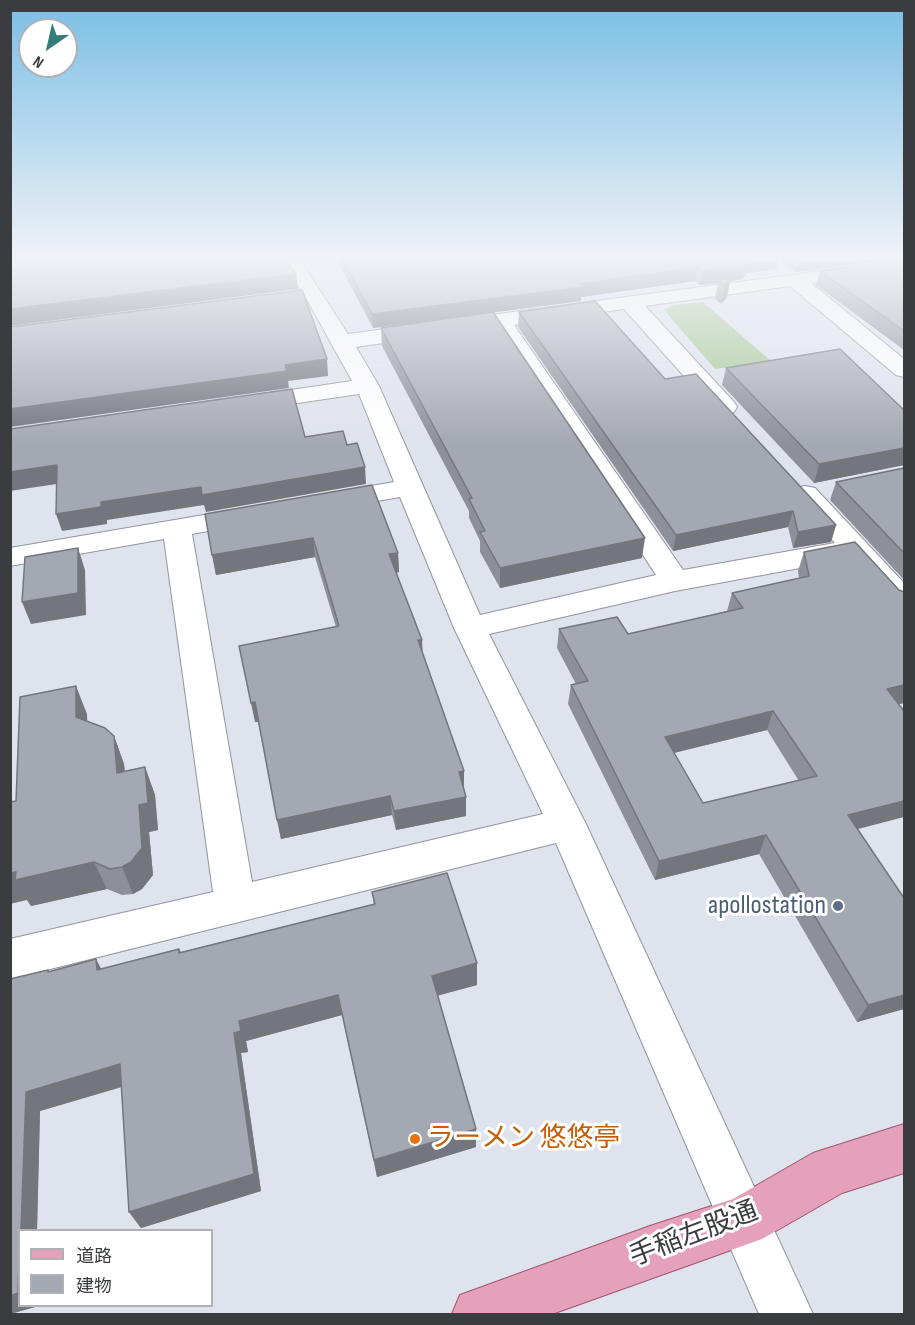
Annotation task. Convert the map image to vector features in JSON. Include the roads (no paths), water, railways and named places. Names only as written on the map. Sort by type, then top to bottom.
[{"type":"main road","name":"手稲左股通","points":[[479,1314],[650,1252],[744,1221],[831,1171],[904,1149]]},
{"type":"street","points":[[324,322],[341,342],[367,386],[470,628],[567,824],[786,1314]]},
{"type":"street","points":[[341,342],[487,322]]},
{"type":"street","points":[[501,322],[675,581]]},
{"type":"street","points":[[647,322],[742,425]]},
{"type":"street","points":[[846,322],[904,370]]},
{"type":"street","points":[[224,406],[367,386]]},
{"type":"street","points":[[10,557],[410,487]]},
{"type":"street","points":[[839,488],[798,487],[904,601]]},
{"type":"street","points":[[177,528],[236,905]]},
{"type":"street","points":[[470,628],[675,581],[855,549]]},
{"type":"street","points":[[10,959],[567,824]]},
{"type":"place","name":"apollostation","points":[[838,906]]},
{"type":"place","name":"ラーメン 悠悠亭","points":[[415,1139]]}]
